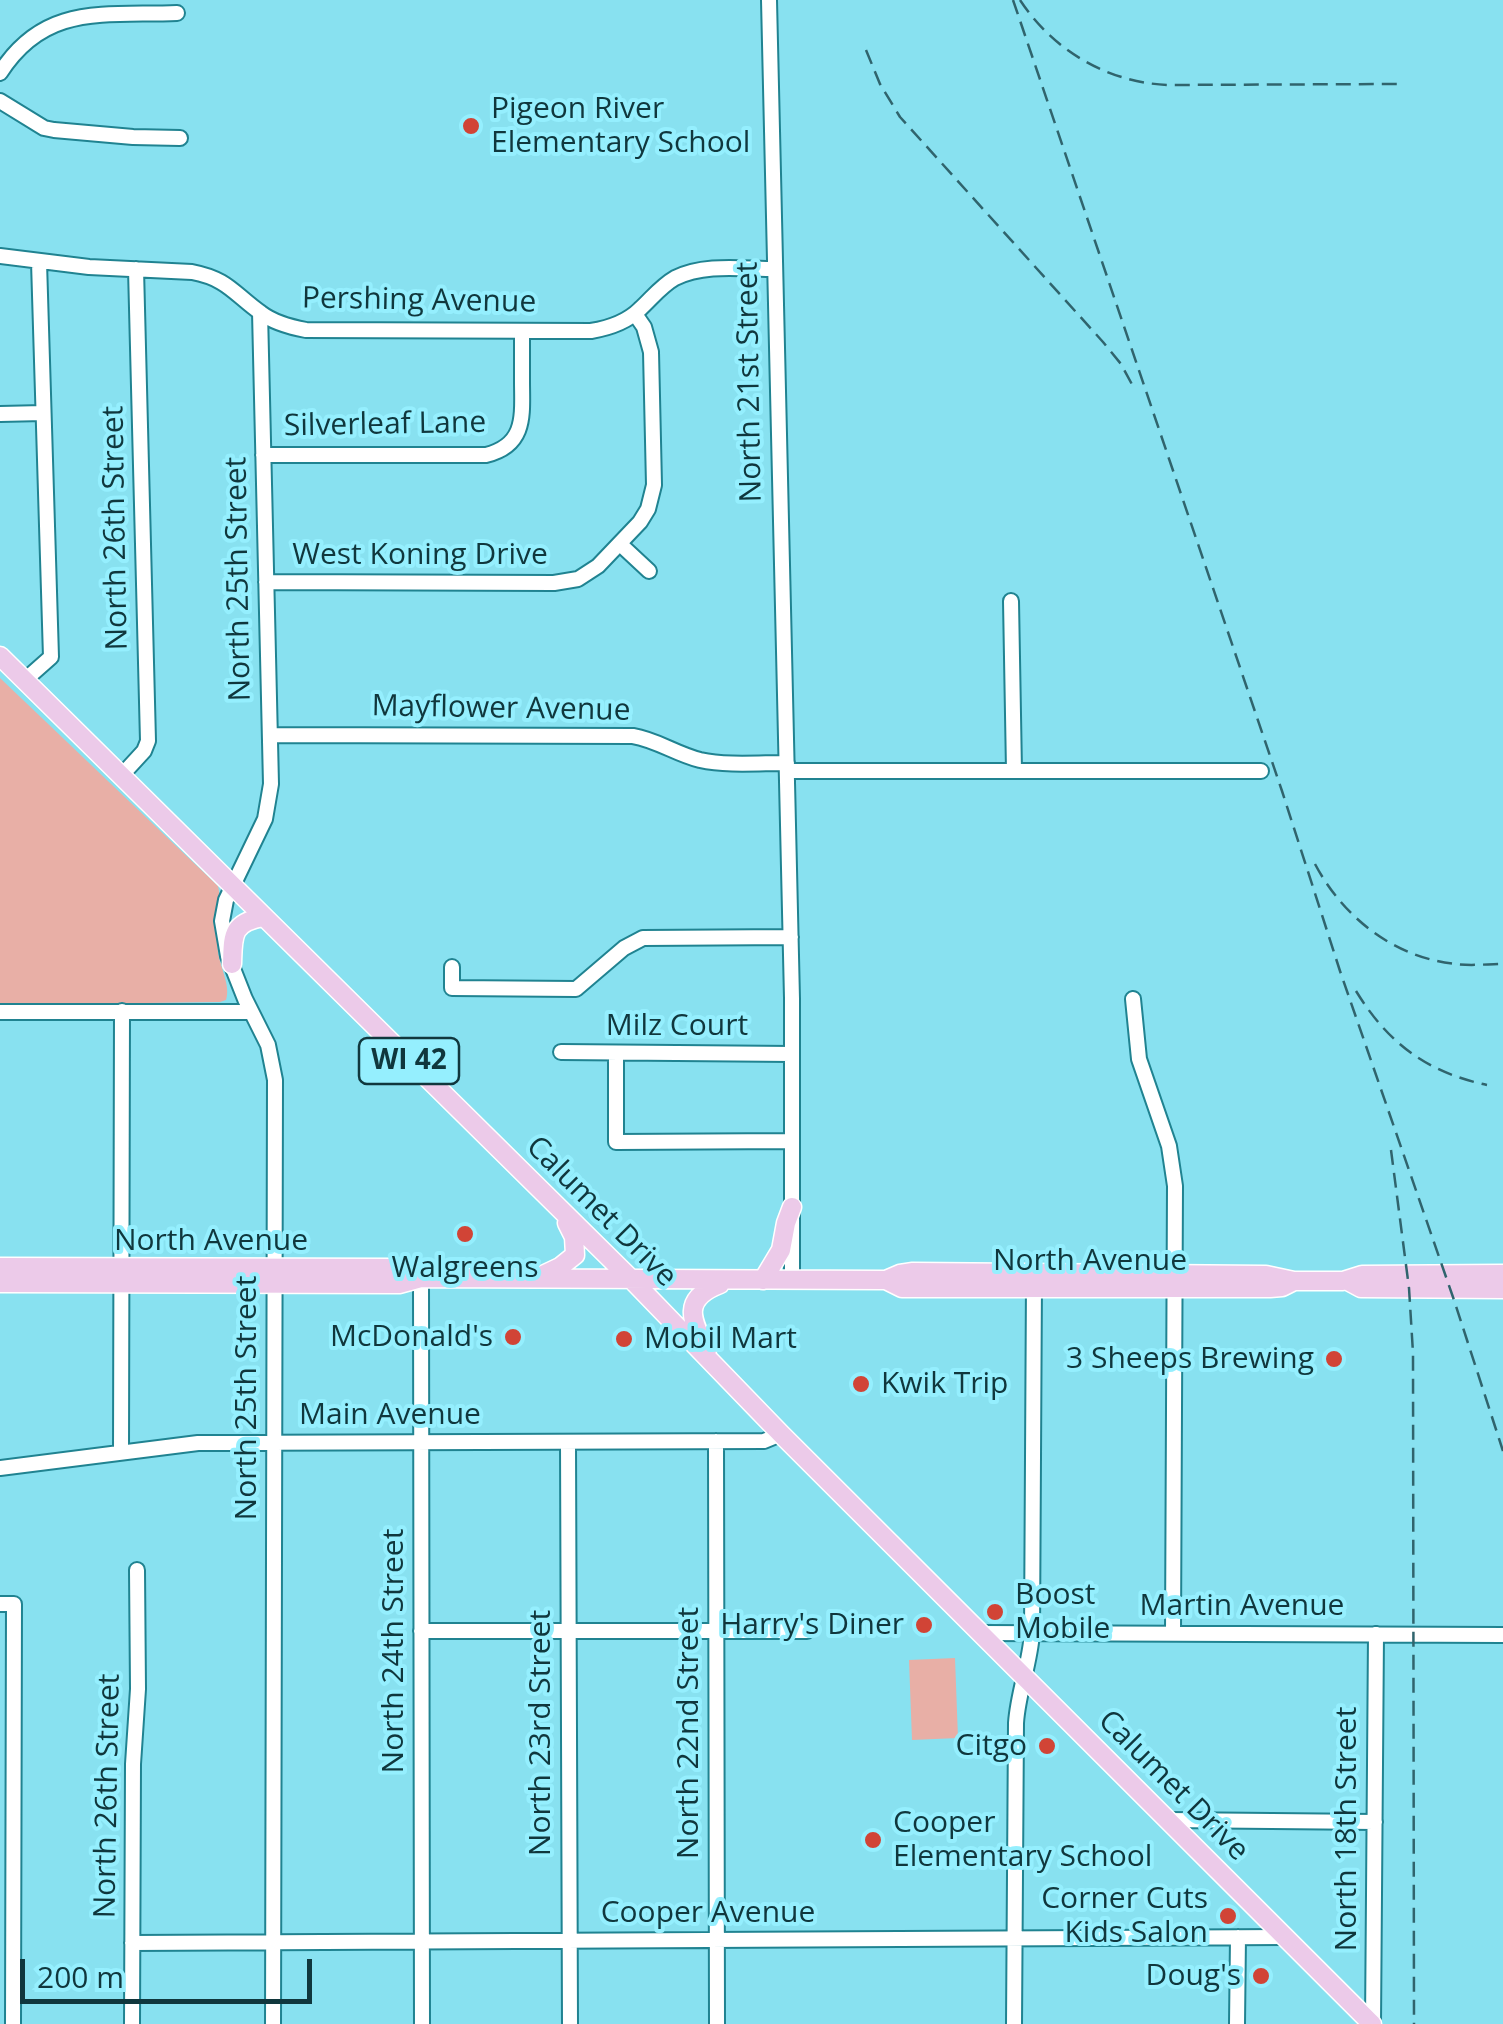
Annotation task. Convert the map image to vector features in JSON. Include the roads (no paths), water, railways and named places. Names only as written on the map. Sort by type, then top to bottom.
[{"type":"main road","name":"Calumet Drive","points":[[0,656],[632,1280],[780,1434],[1372,2024]]},
{"type":"main road","points":[[232,964],[237,927],[263,916]]},
{"type":"main road","points":[[531,1279],[560,1267],[575,1255],[571,1230],[555,1205]]},
{"type":"main road","points":[[763,1280],[782,1248],[792,1207]]},
{"type":"main road","name":"North Avenue","points":[[0,1267],[121,1276]]},
{"type":"main road","name":"North Avenue","points":[[0,1283],[121,1276],[275,1276],[399,1284],[421,1278],[886,1280],[906,1273],[1034,1281],[1272,1276],[1294,1281],[1348,1281],[1360,1276],[1503,1274]]},
{"type":"main road","points":[[713,1364],[692,1311],[702,1292],[732,1280]]},
{"type":"main road","name":"North Avenue","points":[[1348,1281],[1361,1288],[1503,1289]]},
{"type":"street","name":"North 21st Street","points":[[769,0],[791,937],[792,1280]]},
{"type":"street","points":[[0,72],[21,44],[58,22],[87,16],[177,14]]},
{"type":"street","points":[[0,101],[44,128],[133,138],[180,138]]},
{"type":"street","name":"Pershing Avenue","points":[[0,256],[206,275],[231,286],[278,323],[306,330],[604,328],[635,314],[661,288],[694,271],[775,269]]},
{"type":"street","points":[[25,680],[51,656],[39,262]]},
{"type":"street","name":"North 26th Street","points":[[122,776],[148,742],[136,269]]},
{"type":"street","name":"North 25th Street","points":[[260,312],[271,784],[264,819],[232,886],[222,922],[225,947],[268,1045],[276,1080],[273,2024]]},
{"type":"street","name":"West Koning Drive","points":[[266,582],[566,582],[589,574],[640,522],[654,486],[650,352],[644,327],[635,314]]},
{"type":"street","name":"Silverleaf Lane","points":[[263,455],[495,453],[511,443],[520,427],[522,331]]},
{"type":"street","points":[[0,414],[43,413]]},
{"type":"street","points":[[620,544],[649,571]]},
{"type":"street","points":[[1011,600],[1014,771]]},
{"type":"street","name":"Mayflower Avenue","points":[[270,735],[633,736],[701,760],[787,767],[1260,770]]},
{"type":"street","points":[[452,968],[452,988],[576,989],[624,948],[642,938],[791,937]]},
{"type":"street","points":[[1133,998],[1139,1058],[1173,1169],[1174,1634]]},
{"type":"street","points":[[122,1011],[122,1452]]},
{"type":"street","points":[[0,1012],[252,1012]]},
{"type":"street","name":"Milz Court","points":[[562,1052],[792,1054]]},
{"type":"street","points":[[616,1053],[616,1142],[792,1141]]},
{"type":"street","name":"North 24th Street","points":[[421,1278],[422,2024]]},
{"type":"street","points":[[1014,2024],[1016,1723],[1032,1633],[1034,1281]]},
{"type":"street","name":"Main Avenue","points":[[0,1468],[198,1443],[764,1441],[780,1434]]},
{"type":"street","name":"North 22nd Street","points":[[716,1441],[717,2024]]},
{"type":"street","name":"North 23rd Street","points":[[568,1442],[570,2024]]},
{"type":"street","name":"North 26th Street","points":[[132,2024],[138,1570]]},
{"type":"street","points":[[7,1604],[12,2024]]},
{"type":"street","points":[[421,1631],[807,1632]]},
{"type":"street","name":"Martin Avenue","points":[[980,1632],[1503,1635]]},
{"type":"street","name":"North 18th Street","points":[[1372,2024],[1376,1634]]},
{"type":"street","points":[[1168,1820],[1375,1822]]},
{"type":"street","points":[[1237,2024],[1238,1937]]},
{"type":"street","name":"Cooper Avenue","points":[[132,1943],[1284,1937]]},
{"type":"railway","points":[[1013,0],[1503,1451]]},
{"type":"railway","points":[[1020,0],[1048,34],[1083,60],[1145,83],[1400,84]]},
{"type":"railway","points":[[866,50],[900,117],[1103,342],[1135,390]]},
{"type":"railway","points":[[1315,864],[1340,901],[1392,944],[1433,960],[1462,965],[1503,964]]},
{"type":"railway","points":[[1356,991],[1381,1026],[1411,1053],[1445,1072],[1487,1085]]},
{"type":"railway","points":[[1391,1150],[1409,1288],[1413,1353],[1414,2024]]},
{"type":"place","name":"Pigeon River Elementary School","points":[[471,126]]},
{"type":"place","name":"Walgreens","points":[[465,1234]]},
{"type":"place","name":"McDonald's","points":[[513,1337]]},
{"type":"place","name":"Mobil Mart","points":[[624,1339]]},
{"type":"place","name":"3 Sheeps Brewing","points":[[1334,1359]]},
{"type":"place","name":"Kwik Trip","points":[[861,1384]]},
{"type":"place","name":"Boost Mobile","points":[[995,1612]]},
{"type":"place","name":"Harry's Diner","points":[[924,1625]]},
{"type":"place","name":"Citgo","points":[[1047,1746]]},
{"type":"place","name":"Cooper Elementary School","points":[[873,1840]]},
{"type":"place","name":"Corner Cuts Kids Salon","points":[[1228,1916]]},
{"type":"place","name":"Doug's","points":[[1261,1976]]}]
